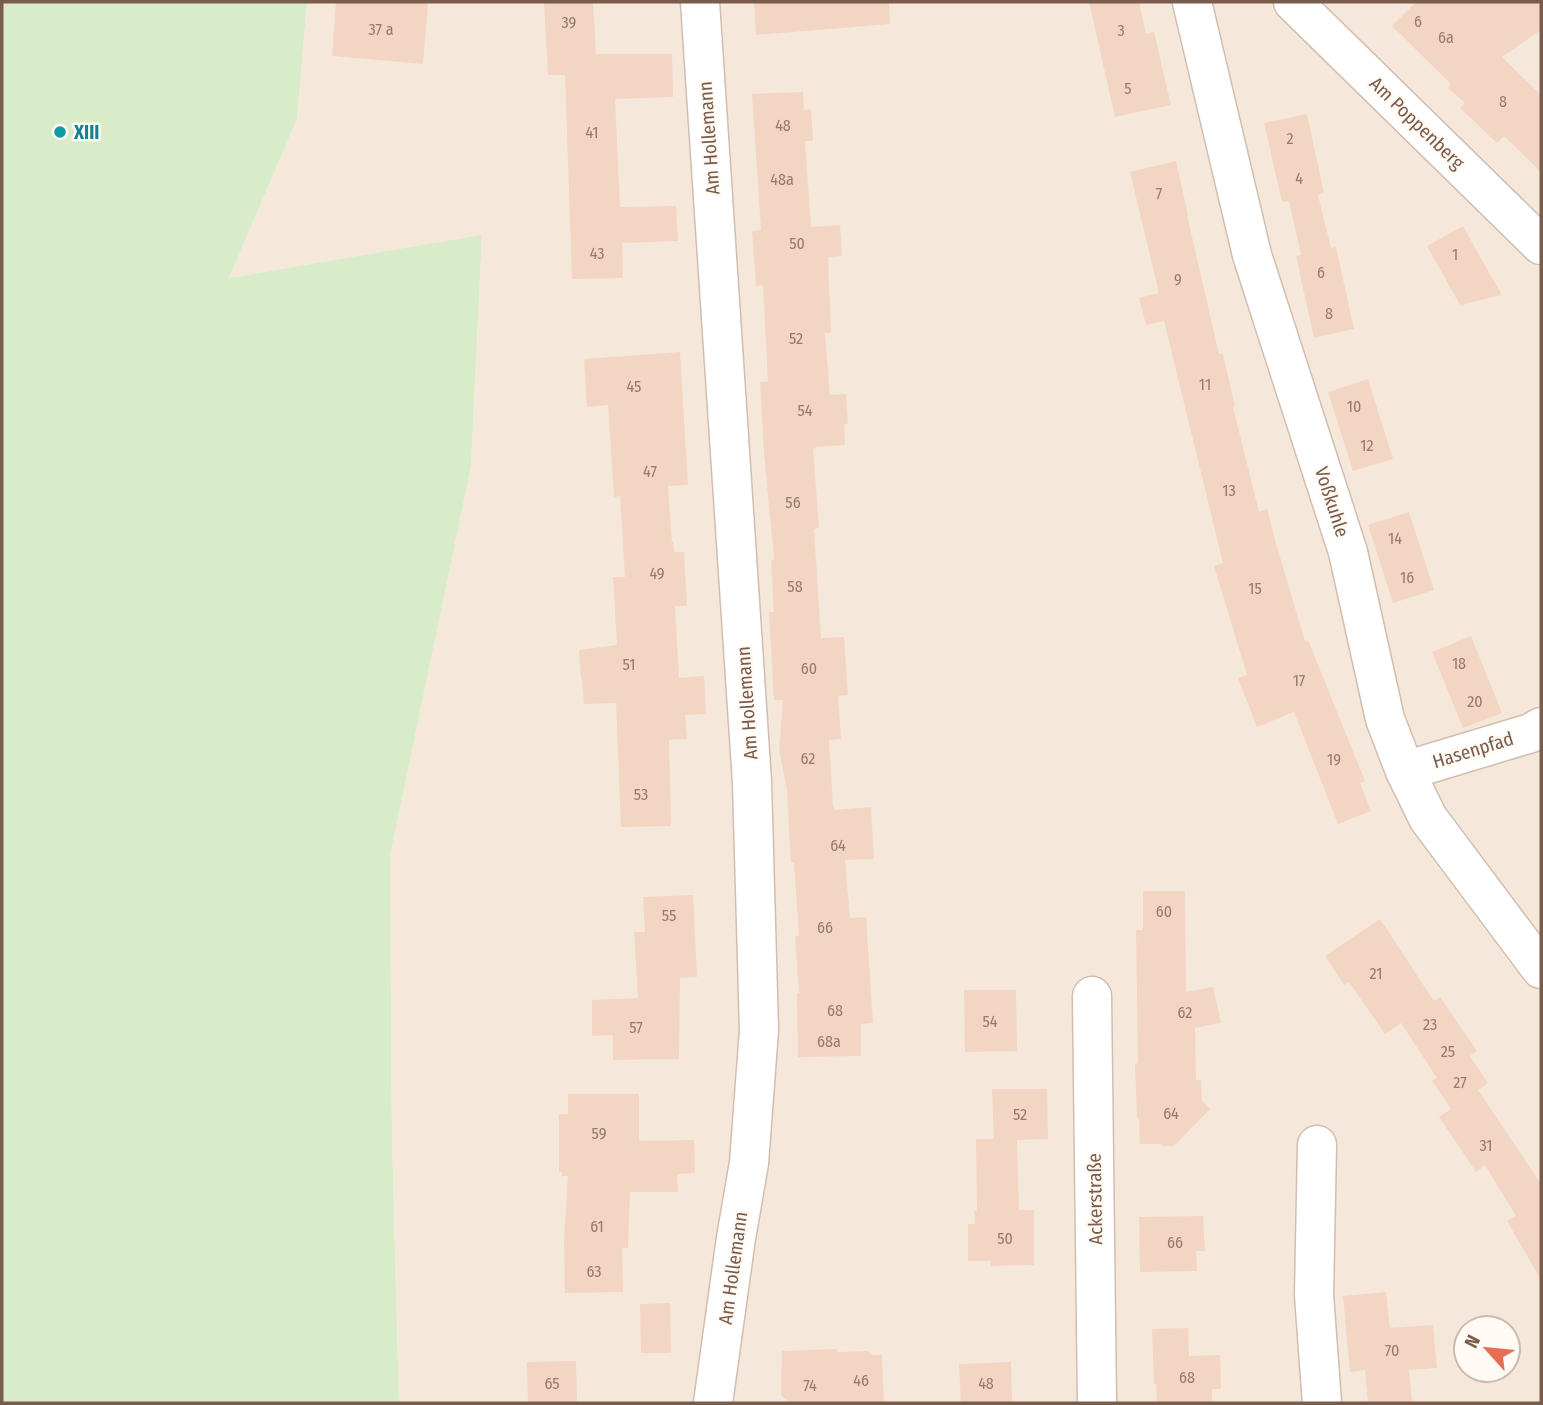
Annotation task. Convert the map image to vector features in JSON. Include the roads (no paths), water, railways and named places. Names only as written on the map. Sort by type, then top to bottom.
[{"type":"street","name":"Am Hollemann","points":[[700,2],[752,782],[759,1030],[749,1163],[713,1403]]},
{"type":"street","name":"Voßkuhle","points":[[1192,2],[1252,255],[1348,552],[1385,719],[1405,771],[1428,818],[1541,969]]},
{"type":"street","name":"Am Poppenberg","points":[[1293,2],[1541,245]]},
{"type":"street","name":"Hasenpfad","points":[[1405,771],[1531,733],[1541,727]]},
{"type":"street","name":"Ackerstraße","points":[[1092,996],[1097,1403]]},
{"type":"street","points":[[1317,1144],[1314,1295],[1322,1403]]},
{"type":"place","name":"XIII","points":[[60,132]]}]
